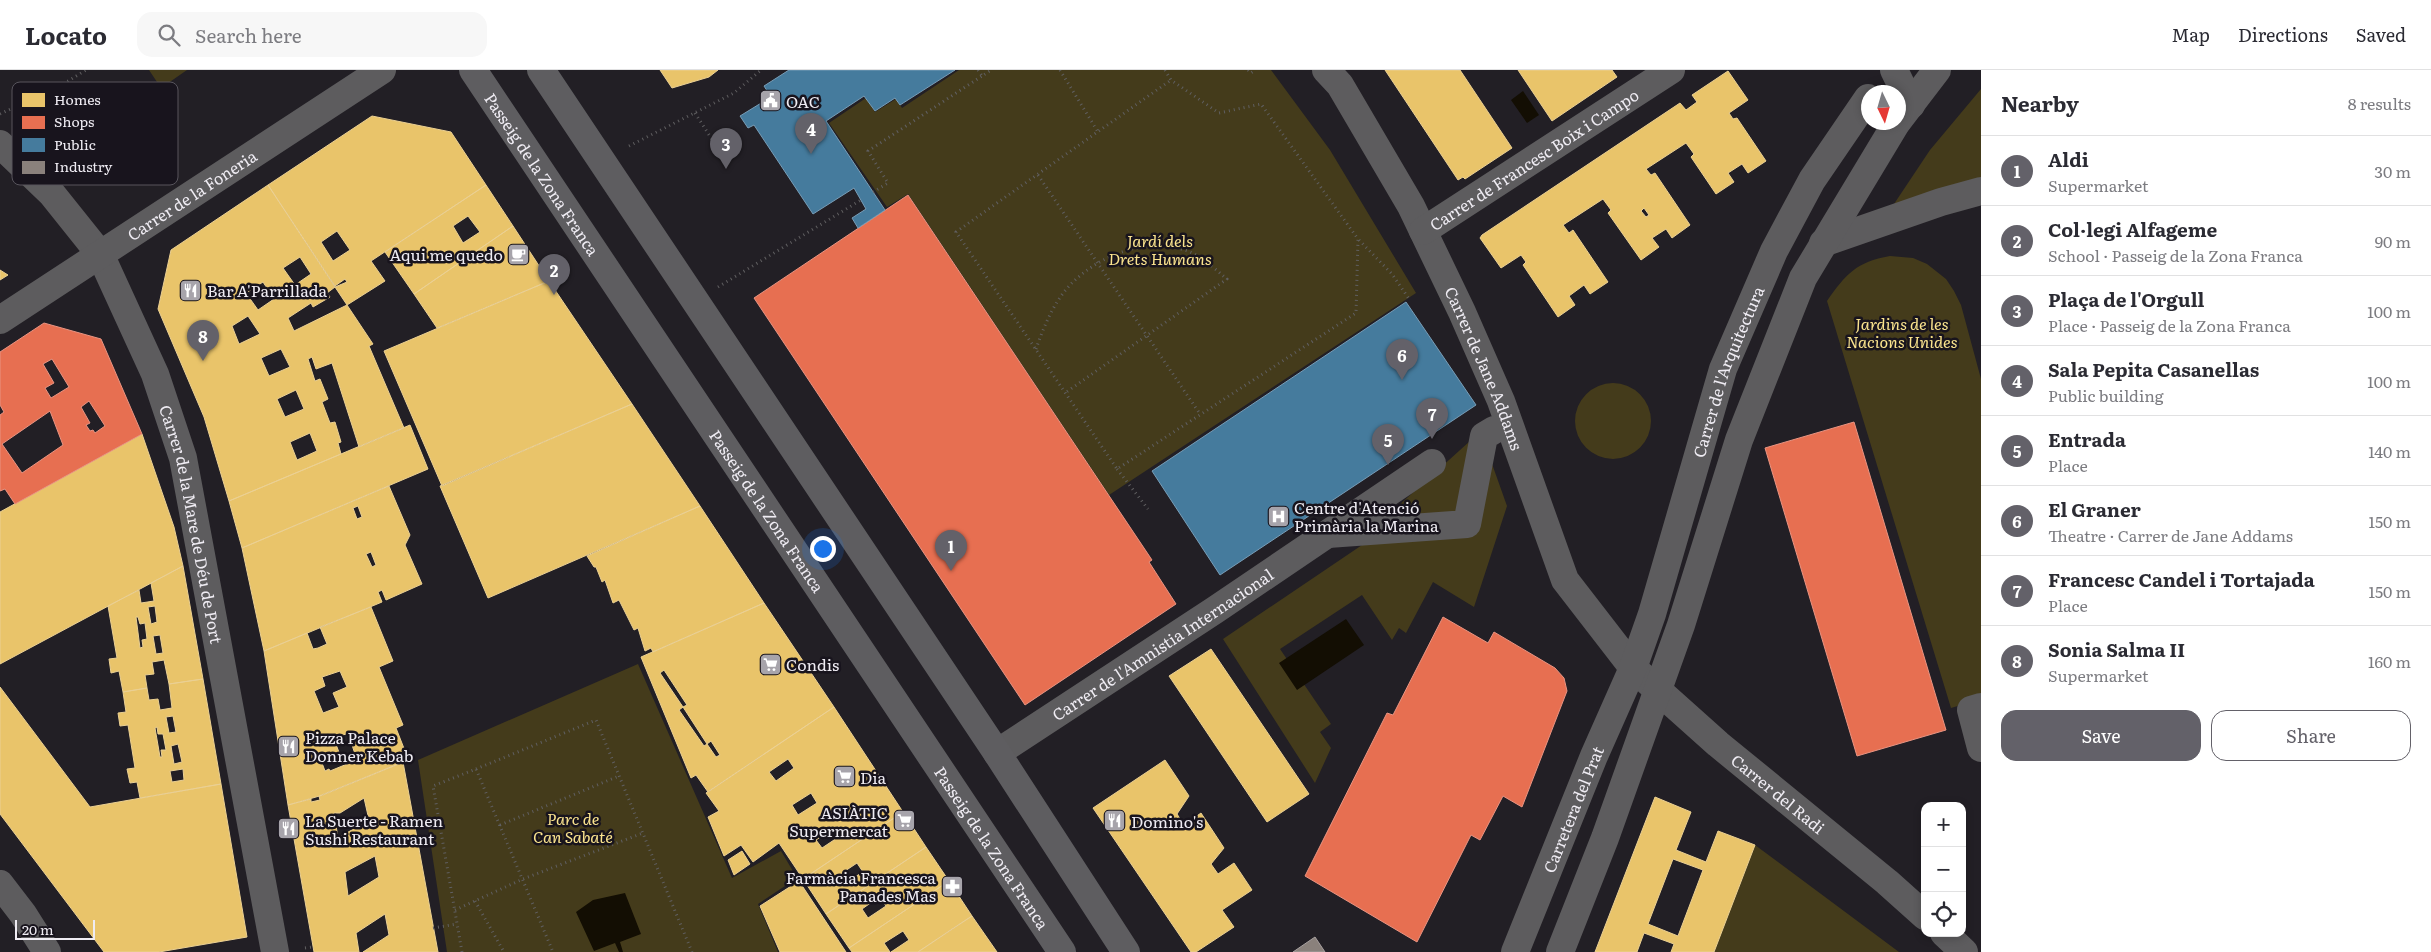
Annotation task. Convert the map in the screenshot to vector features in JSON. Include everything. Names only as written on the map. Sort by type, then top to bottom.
[{"type":"main road","name":"Passeig de la Zona Franca","points":[[473,70],[1062,952]]},
{"type":"main road","points":[[541,70],[997,753],[1126,952]]},
{"type":"street","name":"Carrer de la Foneria","points":[[0,320],[382,70]]},
{"type":"street","name":"Carrer de Jane Addams","points":[[1326,70],[1340,85],[1411,206],[1462,312],[1501,401],[1565,580],[1633,668]]},
{"type":"street","name":"Carrer de Francesc Boix i Campo","points":[[1423,231],[1670,70]]},
{"type":"street","points":[[1880,85],[1894,70]]},
{"type":"street","points":[[1894,70],[1897,85]]},
{"type":"street","name":"Carrer de l'Arquitectura","points":[[1906,111],[1936,70]]},
{"type":"street","name":"Carrer de l'Arquitectura","points":[[1633,668],[1652,614],[1723,369],[1774,251],[1812,180],[1861,108]]},
{"type":"street","name":"Carrer de l'Arquitectura","points":[[1657,689],[1681,625],[1739,440],[1803,278],[1823,242],[1893,130]]},
{"type":"street","name":"Carrer de la Mare de Déu de Port","points":[[1,158],[12,166]]},
{"type":"street","name":"Carrer de la Mare de Déu de Port","points":[[39,185],[52,194],[100,254],[155,374],[183,458],[275,952]]},
{"type":"street","points":[[1823,242],[1941,202],[1981,191]]},
{"type":"street","name":"Carrer de l'Amnistia Internacional","points":[[1327,534],[1467,524],[1484,436],[1494,430]]},
{"type":"street","name":"Carrer de l'Amnistia Internacional","points":[[997,753],[1432,463]]},
{"type":"street","name":"Carrer del Radi","points":[[1633,668],[1718,744],[1887,882],[1921,912]]},
{"type":"street","name":"Carretera del Prat","points":[[1515,952],[1594,756],[1633,668]]},
{"type":"street","points":[[1560,952],[1605,838],[1657,689]]},
{"type":"street","points":[[1981,707],[1971,710],[1981,748]]},
{"type":"street","points":[[0,884],[23,914],[47,952]]},
{"type":"street","points":[[1948,937],[1964,952]]},
{"type":"path","points":[[66,82],[86,70]]},
{"type":"path","points":[[629,146],[734,93],[761,70]]},
{"type":"path","points":[[978,70],[982,76]]},
{"type":"path","points":[[873,192],[888,183],[868,151],[991,70]]},
{"type":"path","points":[[1060,70],[1098,132]]},
{"type":"path","points":[[1165,70],[1171,80],[1219,113],[1261,104],[1358,239],[1392,274],[1409,298]]},
{"type":"path","points":[[1250,71],[1255,70]]},
{"type":"path","points":[[1148,509],[1117,469],[956,232],[1171,80]]},
{"type":"path","points":[[0,114],[12,108]]},
{"type":"path","points":[[696,113],[713,141]]},
{"type":"path","points":[[1038,175],[1200,414]]},
{"type":"path","points":[[716,288],[861,200]]},
{"type":"path","points":[[1117,469],[1356,312],[1358,239]]},
{"type":"path","points":[[1036,350],[1044,326],[1072,283],[1097,264],[1129,250],[1157,245],[1176,247],[1192,253],[1228,279],[1065,393]]},
{"type":"path","points":[[462,952],[433,786],[596,720],[692,952]]},
{"type":"path","points":[[476,769],[553,952]]},
{"type":"path","points":[[500,825],[619,776]]},
{"type":"path","points":[[455,910],[523,879],[643,832]]},
{"type":"path","points":[[475,901],[504,952]]},
{"type":"path","points":[[434,928],[457,924]]},
{"type":"path","points":[[305,948],[312,947]]},
{"type":"green space","points":[[149,70],[187,70],[170,82],[157,82]]},
{"type":"green space","name":"Jardí dels Drets Humans","points":[[959,70],[1271,70],[1330,150],[1416,293],[1109,495],[908,194],[887,207],[829,123],[866,98],[875,112],[896,99],[902,108]]},
{"type":"green space","points":[[1981,89],[1981,183],[1894,204],[1930,150]]},
{"type":"green space","name":"Jardins de les Nacions Unides","points":[[1890,256],[1913,258],[1927,264],[1946,279],[1961,305],[1981,379],[1981,699],[1951,708],[1827,301],[1846,276],[1860,266]]},
{"type":"green space","points":[[1613,383],[1627,386],[1640,394],[1648,407],[1651,421],[1648,435],[1640,448],[1627,456],[1613,459],[1599,456],[1586,448],[1578,435],[1575,421],[1578,407],[1586,394],[1599,386]]},
{"type":"green space","points":[[1480,432],[1462,520],[1377,525]]},
{"type":"green space","points":[[1486,447],[1507,506],[1474,607],[1433,582],[1406,633],[1399,628],[1392,640],[1362,595],[1280,649],[1331,724],[1320,732],[1331,748],[1315,783],[1223,639],[1365,543],[1468,528]]},
{"type":"green space","name":"Parc de Can Sabaté","points":[[638,664],[732,878],[781,851],[797,878],[758,904],[778,952],[447,952],[418,760]]},
{"type":"green space","points":[[1755,845],[1899,952],[1714,952]]},
{"type":"shaded area","points":[[1523,91],[1539,115],[1527,123],[1511,100]]},
{"type":"shaded area","points":[[1346,619],[1364,645],[1297,690],[1279,663]]},
{"type":"shaded area","points":[[625,893],[641,934],[620,942],[623,952],[619,952],[615,943],[594,951],[576,912],[593,900]]},
{"type":"building: Homes","points":[[660,70],[718,70],[709,77],[672,88]]},
{"type":"building: Homes","points":[[1385,70],[1460,70],[1512,148],[1465,179],[1463,177],[1458,180]]},
{"type":"building: Homes","points":[[1518,70],[1612,70],[1617,77],[1552,121]]},
{"type":"building: Homes","points":[[1728,71],[1748,100],[1729,113],[1733,119],[1737,118],[1766,161],[1748,173],[1742,164],[1728,173],[1734,182],[1716,194],[1691,157],[1694,154],[1686,143],[1646,169],[1651,175],[1655,173],[1690,225],[1672,238],[1666,229],[1652,238],[1659,247],[1641,260],[1608,213],[1611,210],[1603,199],[1563,225],[1569,233],[1573,230],[1608,282],[1590,294],[1584,285],[1569,296],[1575,305],[1558,317],[1523,265],[1526,262],[1521,255],[1501,268],[1480,238],[1680,103],[1686,110],[1697,102],[1692,95]],"holes":[[[1644,208],[1649,215],[1646,217],[1641,211]]]},
{"type":"building: Homes","points":[[372,116],[451,132],[486,185],[371,261],[385,281],[347,305],[335,287],[347,282],[345,279],[335,286],[268,185]],"holes":[[[337,231],[350,250],[333,261],[321,242]]]},
{"type":"building: Homes","points":[[268,185],[335,287],[327,293],[330,297],[313,307],[311,303],[288,318],[294,331],[347,305],[373,344],[369,346],[404,428],[359,447],[332,363],[316,369],[312,357],[308,359],[315,381],[320,379],[328,399],[322,402],[330,423],[335,422],[341,442],[338,443],[341,454],[229,501],[204,417],[158,309],[171,250]],"holes":[[[300,257],[311,274],[295,285],[283,268]],[[263,282],[274,299],[258,310],[246,293]],[[248,316],[260,334],[239,344],[232,326]],[[281,349],[290,367],[269,376],[261,358]],[[296,390],[304,409],[285,417],[277,399]],[[310,433],[317,451],[297,460],[290,442]]]},
{"type":"building: Homes","points":[[486,185],[513,226],[414,294],[385,252]],"holes":[[[468,216],[480,232],[463,243],[453,226]]]},
{"type":"building: Homes","points":[[513,226],[549,281],[437,328],[414,294]]},
{"type":"building: Homes","points":[[0,270],[8,275],[0,280]]},
{"type":"building: Homes","points":[[549,281],[632,404],[442,486],[384,351]]},
{"type":"building: Homes","points":[[632,404],[700,506],[488,598],[440,486]]},
{"type":"building: Homes","points":[[410,425],[428,469],[242,548],[229,501]]},
{"type":"building: Homes","points":[[142,434],[174,527],[183,566],[0,664],[0,512]]},
{"type":"building: Homes","points":[[389,486],[410,535],[405,545],[422,584],[386,600],[382,590],[378,592],[382,602],[264,651],[242,548]],"holes":[[[358,506],[362,517],[357,519],[353,508]],[[371,552],[376,565],[372,567],[366,554]]]},
{"type":"building: Homes","points":[[700,506],[764,603],[653,652],[651,648],[645,651],[638,628],[634,630],[619,600],[613,603],[605,580],[602,582],[596,567],[594,567],[587,556]]},
{"type":"building: Homes","points":[[183,566],[203,679],[169,684],[164,660],[152,662],[154,674],[145,675],[147,688],[123,692],[119,671],[111,673],[109,659],[117,658],[108,606],[139,590],[141,603],[154,601],[151,583]],"holes":[[[155,606],[157,622],[151,624],[148,607]],[[136,617],[138,617],[140,624],[145,623],[147,639],[142,640],[143,647],[140,648]],[[160,635],[163,653],[156,654],[153,636]]]},
{"type":"building: Homes","points":[[764,603],[834,707],[708,792],[696,775],[691,778],[641,657]],"holes":[[[664,670],[687,705],[683,707],[660,673]],[[683,707],[707,744],[704,746],[679,710]],[[711,741],[720,755],[716,757],[707,744]]]},
{"type":"building: Homes","points":[[371,607],[393,661],[379,667],[403,725],[396,728],[405,751],[402,752],[406,761],[323,795],[288,805],[264,651],[307,633],[313,649],[318,648],[327,644],[320,627]],"holes":[[[340,671],[347,687],[333,693],[339,707],[323,713],[314,691],[325,686],[322,677]],[[348,733],[357,760],[330,771],[329,769],[325,771],[322,763],[340,755],[334,739]]]},
{"type":"building: Homes","points":[[1211,649],[1309,794],[1267,822],[1169,676]]},
{"type":"building: Homes","points":[[203,679],[221,784],[140,798],[137,782],[130,783],[127,769],[135,768],[128,725],[120,726],[118,713],[126,712],[123,692],[147,688],[149,700],[158,699],[160,710],[172,708],[169,684]],"holes":[[[173,716],[176,732],[169,733],[166,717]],[[157,727],[158,734],[163,734],[166,750],[161,750],[162,757],[160,757],[155,728]],[[178,744],[182,762],[174,764],[171,746]],[[183,769],[184,780],[172,782],[170,771]]]},
{"type":"building: Homes","points":[[0,687],[90,807],[221,784],[247,937],[159,952],[104,952],[0,814]]},
{"type":"building: Homes","points":[[834,707],[903,812],[803,879],[779,843],[753,862],[741,845],[724,856],[708,817],[719,811],[706,793]],"holes":[[[788,759],[794,768],[776,781],[769,772]],[[811,793],[817,803],[798,815],[792,805]],[[834,828],[840,836],[822,848],[816,840]]]},
{"type":"building: Homes","points":[[1165,760],[1189,796],[1177,814],[1184,825],[1201,813],[1224,848],[1211,864],[1218,874],[1234,863],[1252,890],[1222,910],[1234,927],[1196,952],[1191,952],[1093,808]]},
{"type":"building: Homes","points":[[403,762],[438,952],[363,952],[389,935],[385,914],[356,933],[359,952],[314,952],[288,805],[311,799],[311,802],[320,800],[319,796]],"holes":[[[364,798],[369,820],[338,838],[334,813],[340,813]],[[375,856],[379,877],[348,896],[345,872]]]},
{"type":"building: Homes","points":[[1655,797],[1691,812],[1676,850],[1706,862],[1718,831],[1755,845],[1714,952],[1671,952],[1674,944],[1644,933],[1637,952],[1595,952]],"holes":[[[1673,859],[1703,870],[1678,936],[1648,924]]]},
{"type":"building: Homes","points":[[903,812],[926,847],[826,914],[803,879]],"holes":[[[857,863],[863,872],[845,883],[839,875]]]},
{"type":"building: Homes","points":[[926,847],[949,881],[849,948],[826,914]],"holes":[[[879,897],[886,906],[868,918],[862,909]]]},
{"type":"building: Homes","points":[[742,851],[750,864],[734,875],[728,860]]},
{"type":"building: Homes","points":[[799,881],[846,952],[780,952],[760,906]]},
{"type":"building: Homes","points":[[949,881],[972,916],[918,952],[891,952],[909,940],[903,931],[884,943],[890,952],[852,952],[849,948]]},
{"type":"building: Homes","points":[[972,916],[997,952],[918,952],[952,929]]},
{"type":"building: Shops","points":[[908,195],[1152,560],[1149,562],[1176,604],[1025,705],[754,298]]},
{"type":"building: Shops","points":[[44,323],[101,339],[142,434],[15,504],[5,489],[0,491],[0,415],[4,412],[0,405],[0,352]],"holes":[[[52,359],[69,387],[51,398],[45,388],[54,383],[43,364]],[[89,401],[105,426],[95,433],[93,430],[90,431],[86,425],[90,423],[81,407]],[[50,411],[63,445],[22,473],[2,444]]]},
{"type":"building: Shops","points":[[1854,422],[1946,730],[1857,756],[1765,448]]},
{"type":"building: Shops","points":[[1443,617],[1488,643],[1494,632],[1555,668],[1564,678],[1567,691],[1522,807],[1503,796],[1480,840],[1471,835],[1417,942],[1305,876],[1387,713],[1393,715]]},
{"type":"building: Public","points":[[789,70],[955,70],[900,105],[895,98],[875,111],[864,96],[826,121],[885,210],[858,228],[852,218],[866,209],[854,188],[813,214],[754,125],[748,128],[740,116],[771,97],[764,86]]},
{"type":"building: Public","points":[[1406,302],[1476,405],[1220,575],[1152,471]]},
{"type":"building: Industry","points":[[1315,937],[1325,952],[1293,952]]},
{"type":"place","name":"OAC","points":[[770,101]]},
{"type":"place","name":"Sala Pepita Casanellas","points":[[811,154]]},
{"type":"place","name":"Plaça de l'Orgull","points":[[726,169]]},
{"type":"place","name":"Aqui me quedo","points":[[519,254]]},
{"type":"place","name":"Bar A'Parrillada","points":[[191,290]]},
{"type":"place","name":"Col·legi Alfageme","points":[[554,295]]},
{"type":"place","name":"Sonia Salma II","points":[[203,361]]},
{"type":"place","name":"El Graner","points":[[1402,380]]},
{"type":"place","name":"Francesc Candel i Tortajada","points":[[1432,439]]},
{"type":"place","name":"Entrada","points":[[1388,465]]},
{"type":"place","name":"Centre d'Atenció Primària la Marina","points":[[1278,516]]},
{"type":"place","name":"Aldi","points":[[951,571]]},
{"type":"place","name":"Condis","points":[[770,664]]},
{"type":"place","name":"Pizza Palace Donner Kebab","points":[[289,746]]},
{"type":"place","name":"Dia","points":[[844,777]]},
{"type":"place","name":"ASIÀTIC Supermercat","points":[[904,821]]},
{"type":"place","name":"Domino's","points":[[1115,821]]},
{"type":"place","name":"La Suerte - Ramen Sushi Restaurant","points":[[289,829]]},
{"type":"place","name":"Farmàcia Francesca Panades Mas","points":[[952,886]]}]
